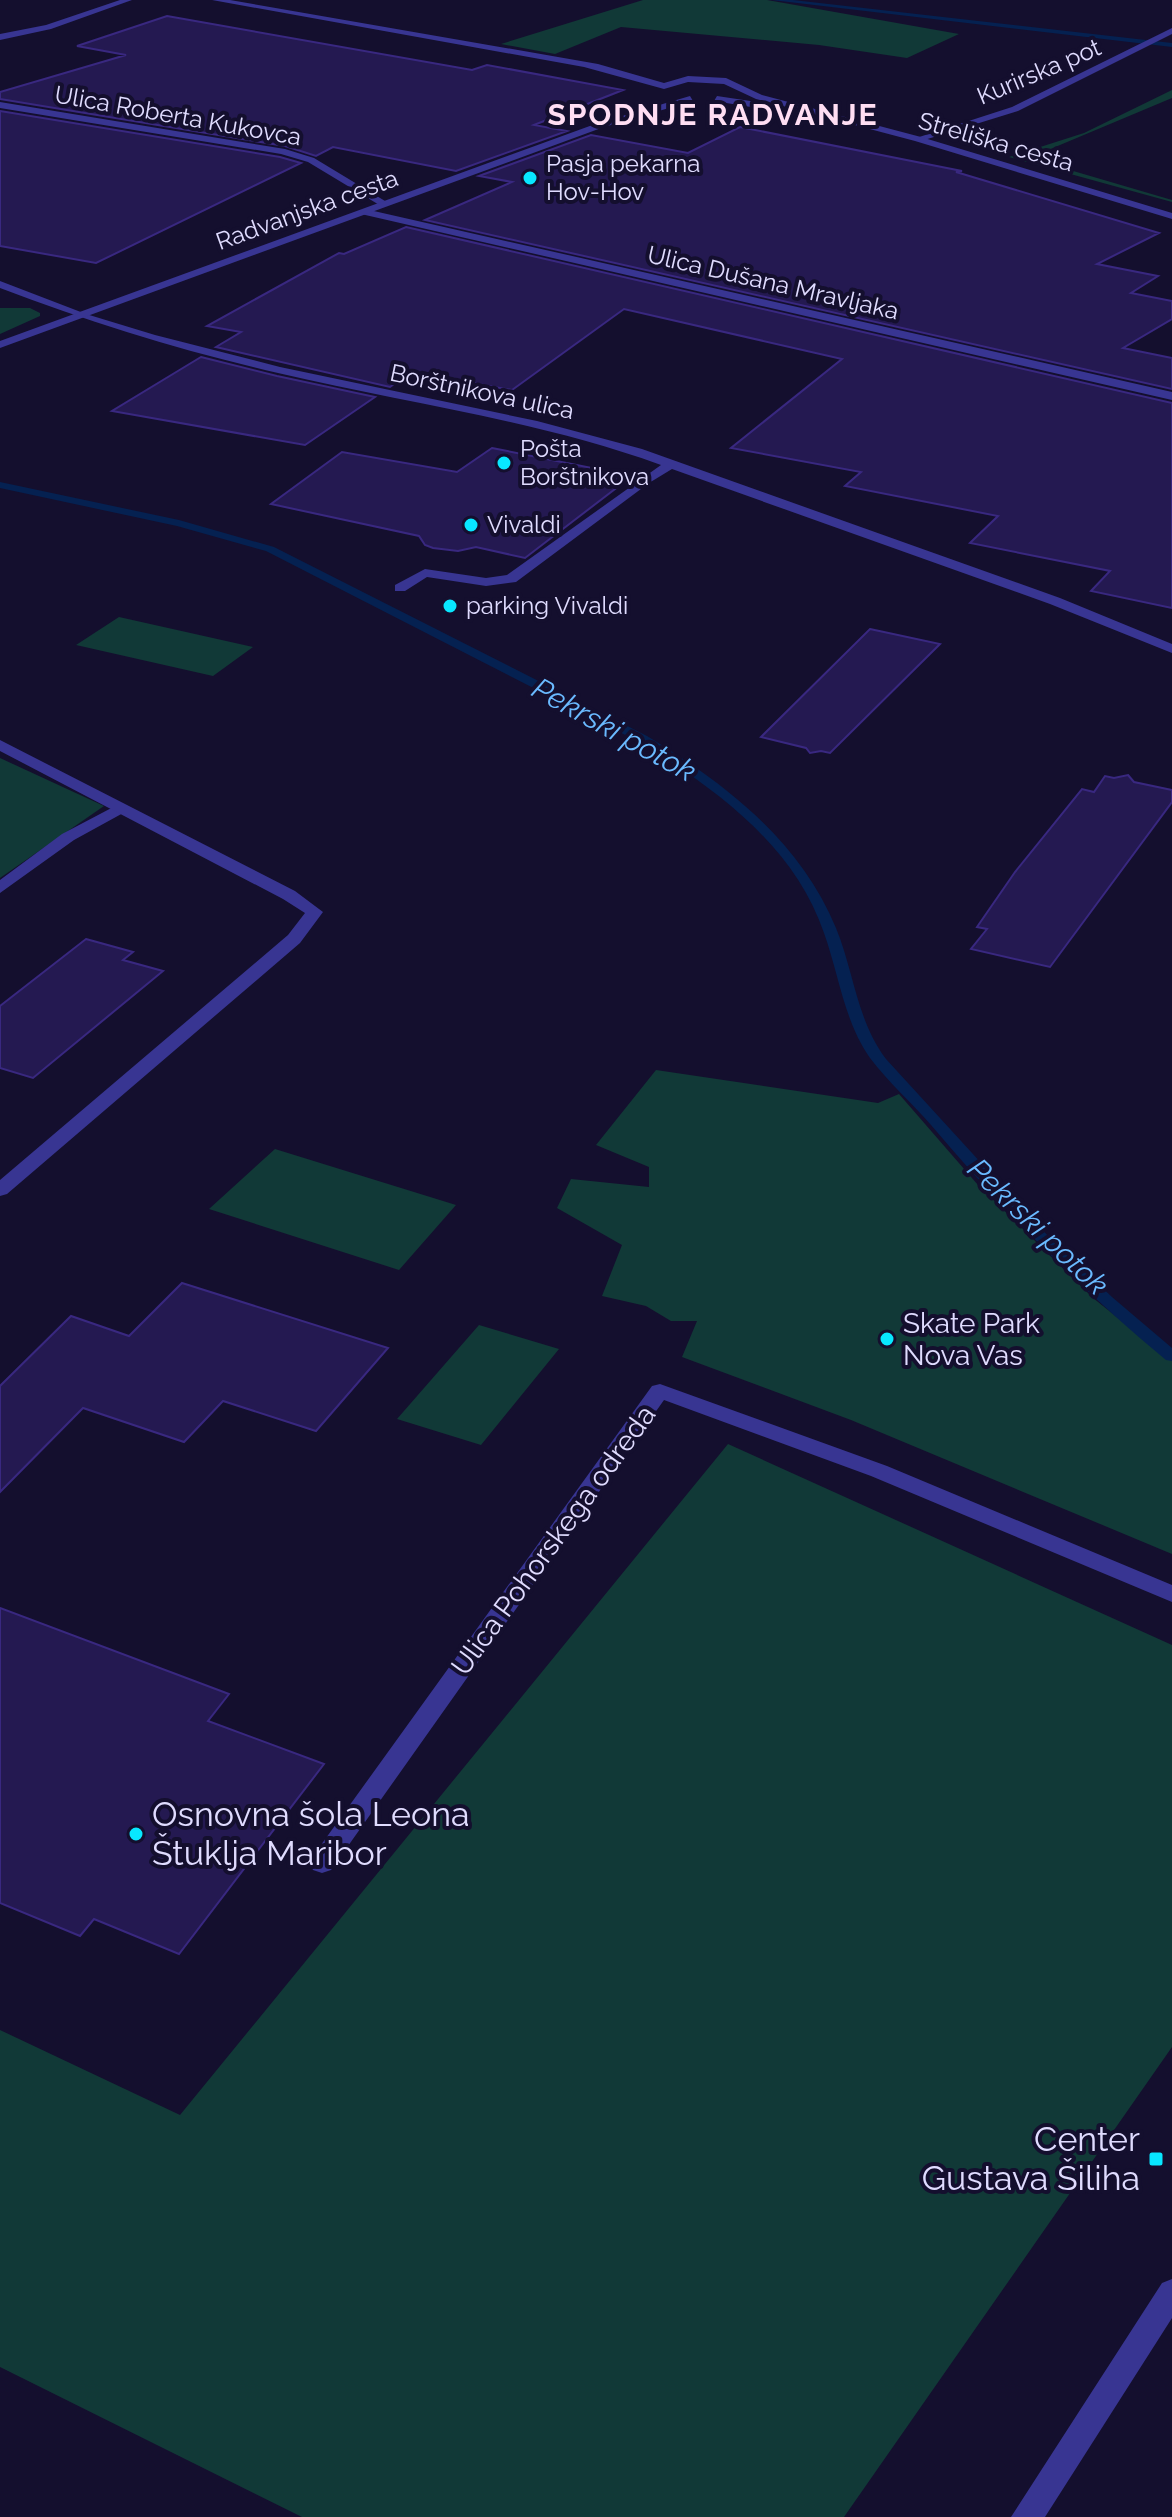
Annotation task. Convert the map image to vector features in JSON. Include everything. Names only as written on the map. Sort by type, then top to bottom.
[{"type":"street","points":[[0,37],[48,27],[128,0]]},
{"type":"street","name":"Streliška cesta","points":[[216,0],[588,66],[726,81],[737,88],[808,112],[918,139],[1172,216]]},
{"type":"street","name":"Kurirska pot","points":[[918,139],[1015,109],[1167,34]]},
{"type":"street","name":"Streliška cesta","points":[[588,66],[690,99],[717,99],[808,112]]},
{"type":"street","name":"Streliška cesta","points":[[666,90],[688,79]]},
{"type":"street","name":"Streliška cesta","points":[[717,99],[729,96],[737,88]]},
{"type":"street","name":"Radvanjska cesta","points":[[629,115],[666,90]]},
{"type":"street","name":"Radvanjska cesta","points":[[0,345],[629,115],[690,99]]},
{"type":"street","name":"Ulica Roberta Kukovca","points":[[0,105],[282,151],[311,160],[385,204]]},
{"type":"street","name":"Ulica Dušana Mravljaka","points":[[365,212],[1172,396]]},
{"type":"street","name":"Borštnikova ulica","points":[[0,284],[82,316],[279,370],[594,439],[1055,601],[1172,649]]},
{"type":"street","points":[[400,588],[425,573],[486,582],[511,579],[644,480],[671,464]]},
{"type":"street","points":[[0,745],[289,895],[315,912],[294,939],[0,1190]]},
{"type":"street","points":[[0,888],[68,837],[119,809]]},
{"type":"street","name":"Ulica Pohorskega odreda","points":[[322,1863],[660,1391],[879,1471],[1172,1594]]},
{"type":"street","points":[[1027,2517],[1172,2292]]},
{"type":"green space","points":[[643,0],[767,0],[959,34],[907,58],[819,45],[621,27],[555,54],[501,44]]},
{"type":"green space","points":[[1172,90],[1172,98],[1029,158],[1172,202],[1009,157],[1084,133]]},
{"type":"green space","points":[[0,308],[30,308],[40,316],[0,334]]},
{"type":"green space","points":[[119,617],[253,647],[213,676],[76,645]]},
{"type":"green space","points":[[0,758],[104,806],[0,878]]},
{"type":"green space","name":"Skate Park Nova Vas","points":[[656,1070],[878,1103],[899,1094],[978,1185],[1093,1298],[1172,1361],[1172,1554],[851,1420],[682,1357],[697,1321],[671,1321],[646,1306],[602,1296],[622,1245],[557,1208],[571,1179],[649,1187],[649,1167],[596,1145]]},
{"type":"green space","points":[[275,1149],[456,1205],[399,1270],[209,1209]]},
{"type":"green space","points":[[479,1325],[559,1349],[481,1445],[397,1419]]},
{"type":"green space","points":[[728,1444],[1172,1645],[1172,2047],[844,2517],[302,2517],[0,2367],[0,2030],[180,2115]]},
{"type":"building","points":[[167,16],[472,70],[487,65],[623,90],[534,125],[567,131],[456,171],[333,147],[316,156],[285,146],[0,99],[0,92],[126,55],[77,46]]},
{"type":"building","points":[[0,111],[301,163],[96,263],[0,246]]},
{"type":"building","points":[[740,127],[962,171],[956,172],[1159,233],[1097,264],[1158,276],[1131,293],[1172,301],[1172,319],[1123,348],[1172,358],[1172,389],[425,220],[512,182],[479,176],[591,135],[688,153]]},
{"type":"building","points":[[406,227],[1172,403],[1172,608],[1091,591],[1110,571],[970,543],[998,516],[845,486],[861,472],[731,448],[842,359],[624,309],[512,390],[411,372],[390,387],[216,347],[241,332],[207,326],[339,253],[344,254]]},
{"type":"building","points":[[201,357],[375,397],[305,445],[112,411]]},
{"type":"building","points":[[492,448],[632,476],[525,558],[476,547],[458,551],[433,548],[425,545],[419,536],[271,504],[342,452],[457,472]]},
{"type":"building","points":[[870,629],[940,644],[830,753],[810,753],[806,748],[761,737]]},
{"type":"building","points":[[1128,775],[1134,782],[1172,790],[1172,802],[1050,967],[971,949],[987,929],[977,927],[1015,872],[1082,789],[1094,792],[1105,776]]},
{"type":"building","points":[[86,939],[133,952],[123,960],[163,971],[33,1078],[0,1068],[0,1006]]},
{"type":"building","points":[[182,1283],[388,1348],[316,1431],[223,1401],[184,1442],[83,1408],[0,1492],[0,1386],[71,1316],[129,1336]]},
{"type":"building","name":"Osnovna šola Leona Štuklja Maribor","points":[[0,1608],[229,1694],[208,1721],[324,1764],[179,1954],[94,1919],[80,1936],[0,1903]]},
{"type":"waterway","points":[[775,0],[1172,45]]},
{"type":"waterway","name":"Pekrski potok","points":[[0,485],[179,523],[270,549],[643,739],[727,796],[777,843],[816,899],[830,930],[860,1025],[881,1062],[1074,1271],[1172,1356]]},
{"type":"place","name":"Pasja pekarna Hov-Hov","points":[[530,178]]},
{"type":"place","name":"Pošta Borštnikova","points":[[504,463]]},
{"type":"place","name":"Vivaldi","points":[[471,525]]},
{"type":"place","name":"parking Vivaldi","points":[[450,606]]},
{"type":"place","name":"Skate Park Nova Vas","points":[[887,1339]]},
{"type":"place","name":"Osnovna šola Leona Štuklja Maribor","points":[[136,1834]]},
{"type":"place","name":"Center Gustava Šiliha","points":[[1156,2159]]},
{"type":"district","name":"SPODNJE RADVANJE","points":[[713,115]]}]
